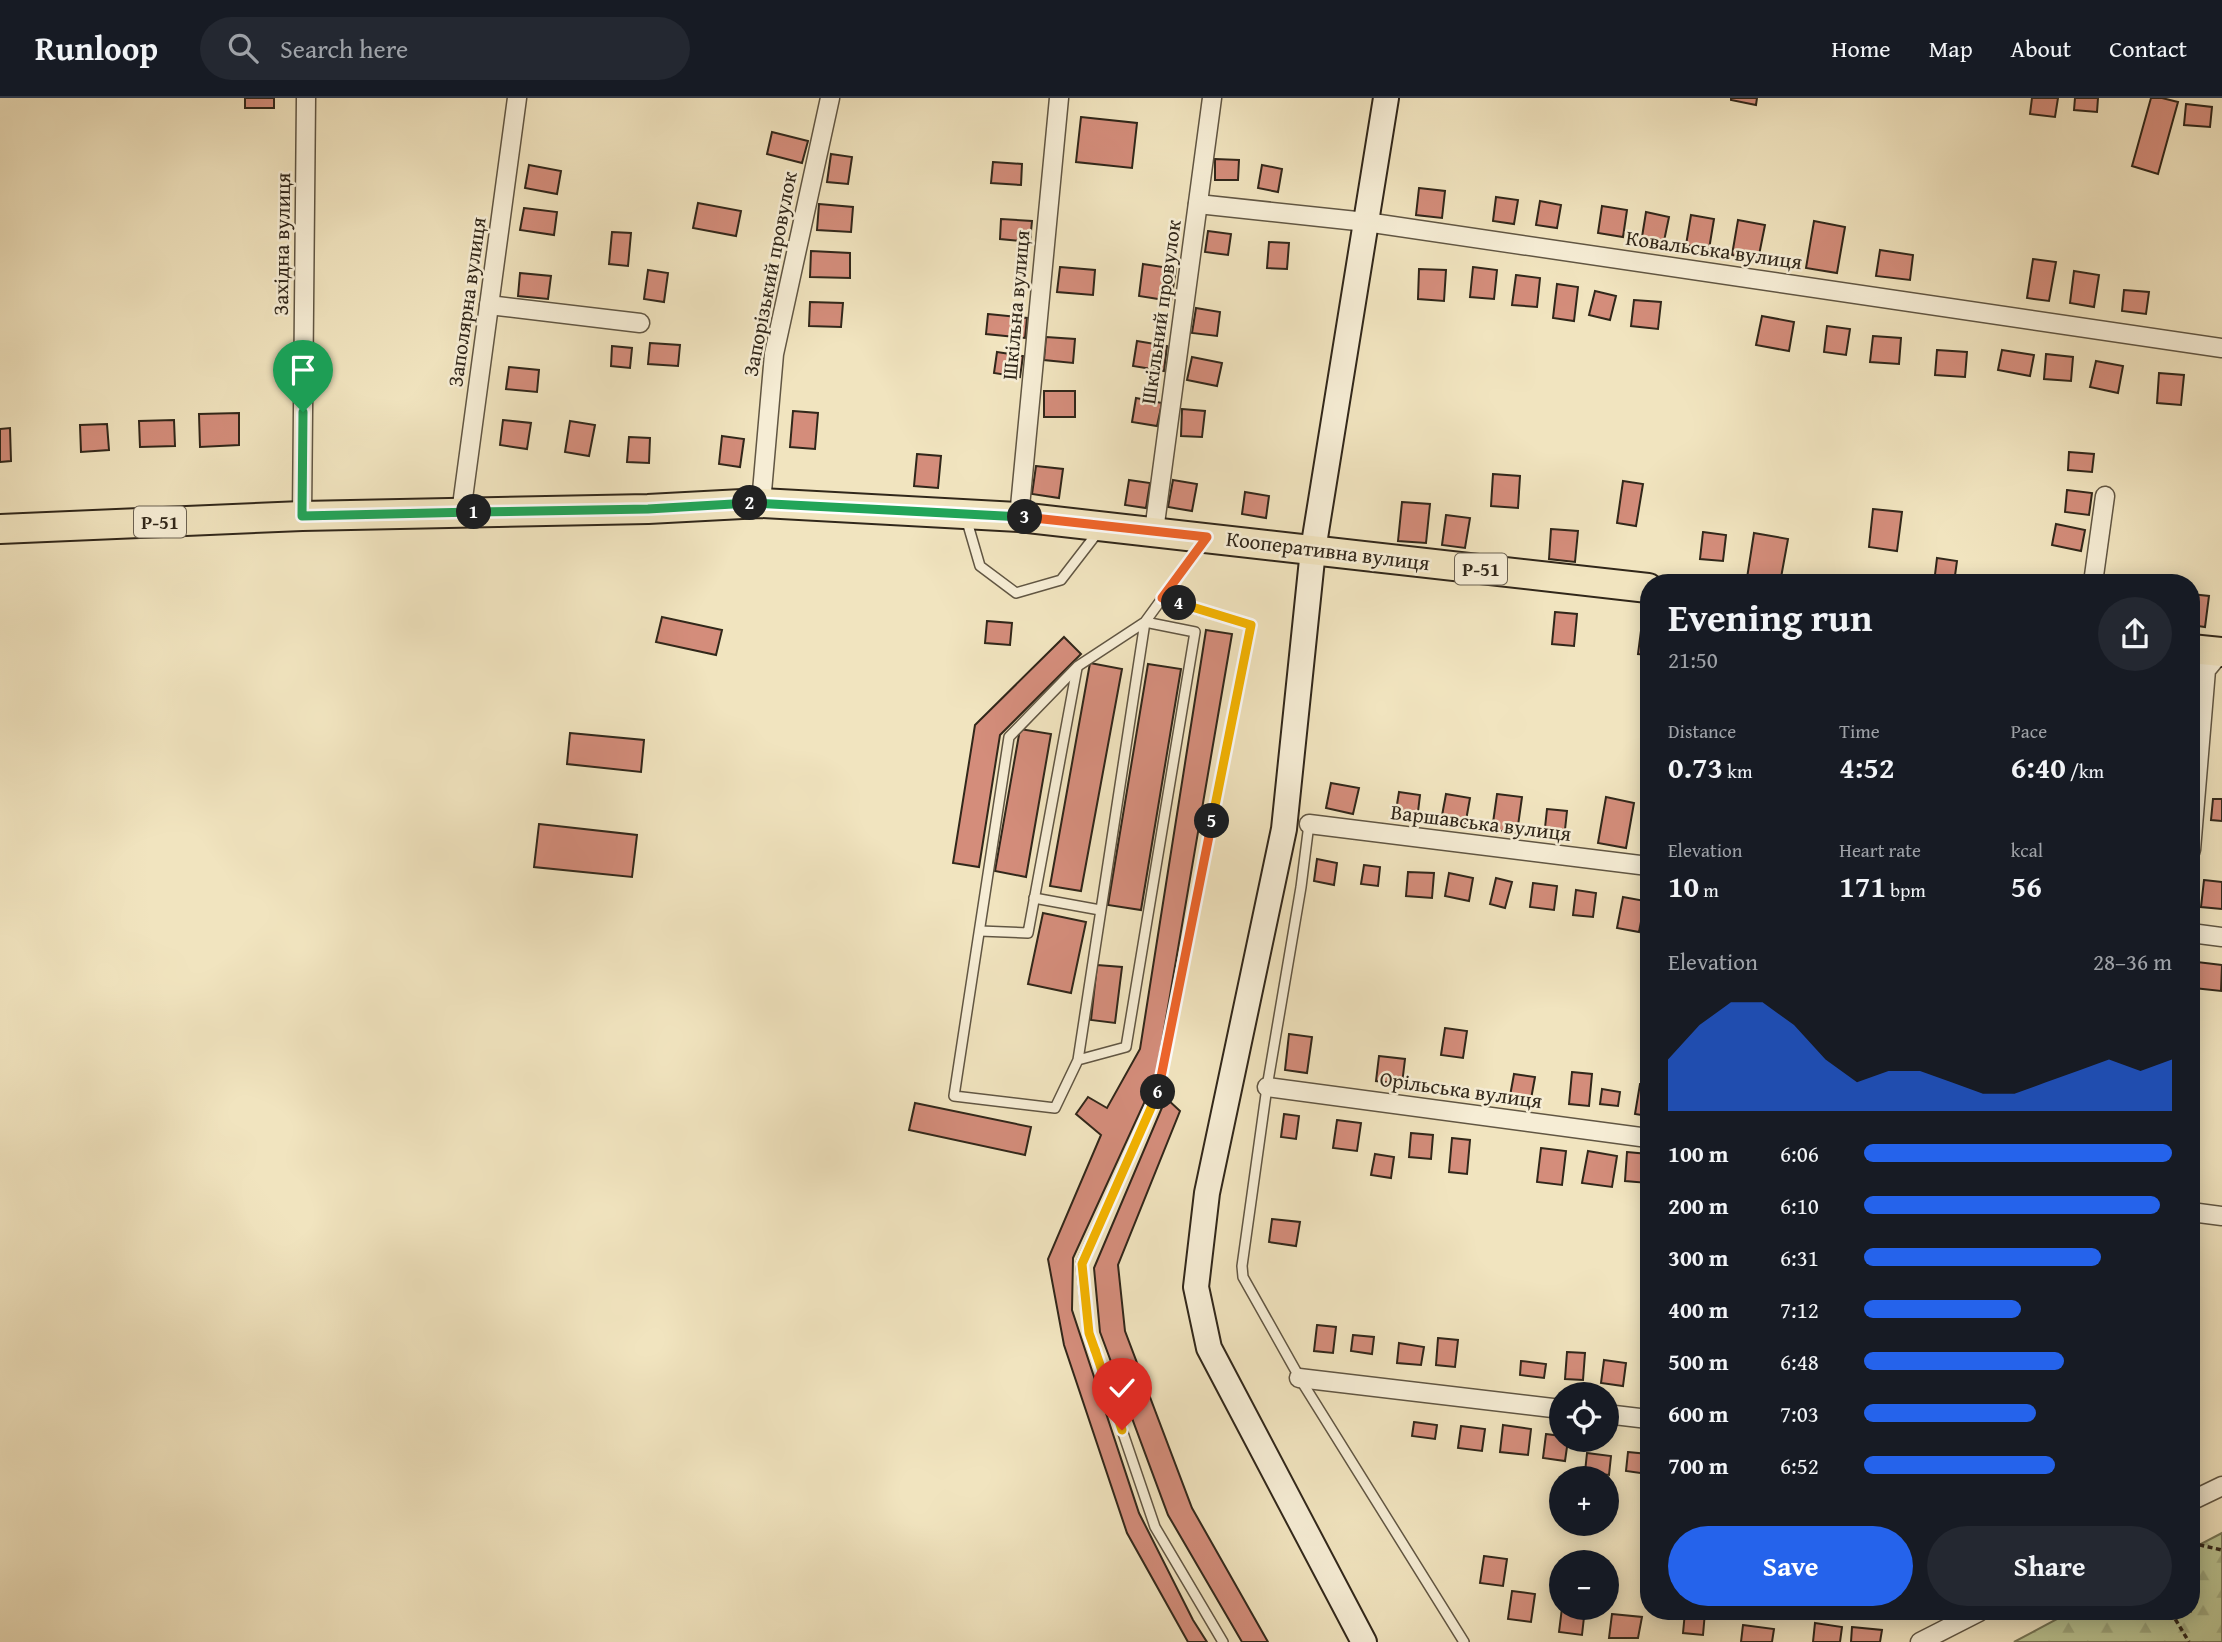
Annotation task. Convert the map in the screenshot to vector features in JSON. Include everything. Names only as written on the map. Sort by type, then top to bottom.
[{"type":"main road","name":"Кооперативна вулиця","points":[[0,529],[302,516],[648,509],[761,503],[1019,517],[1640,586]]},
{"type":"main road","points":[[2200,649],[2222,650]]},
{"type":"street","name":"Західна вулиця","points":[[302,516],[306,98]]},
{"type":"street","name":"Заполярна вулиця","points":[[461,513],[517,98]]},
{"type":"street","name":"Запорізький провулок","points":[[761,503],[774,354],[830,98]]},
{"type":"street","name":"Шкільна вулиця","points":[[1019,517],[1059,98]]},
{"type":"street","name":"Шкільний провулок","points":[[1154,531],[1212,98]]},
{"type":"street","points":[[1364,1642],[1209,1348],[1196,1287],[1207,1193],[1284,829],[1313,550],[1386,98]]},
{"type":"street","name":"Ковальська вулиця","points":[[1198,204],[1366,222],[2222,348]]},
{"type":"street","points":[[489,305],[640,323]]},
{"type":"street","points":[[2094,574],[2105,496]]},
{"type":"street","points":[[2200,742],[2206,670],[2222,650]]},
{"type":"street","name":"Варшавська вулиця","points":[[1309,824],[1640,865]]},
{"type":"street","points":[[2200,934],[2222,937]]},
{"type":"street","name":"Орільська вулиця","points":[[1267,1087],[1640,1137]]},
{"type":"street","points":[[2200,1213],[2222,1216]]},
{"type":"street","points":[[1299,1378],[1549,1408]]},
{"type":"street","points":[[1619,1416],[1640,1418]]},
{"type":"street","points":[[2200,1496],[2222,1486]]},
{"type":"street","points":[[1920,1642],[1963,1620]]},
{"type":"lane","points":[[964,513],[980,566],[1016,593],[1061,580],[1103,526]]},
{"type":"lane","points":[[1145,622],[1077,1060],[1055,1108],[954,1096],[1009,737],[1078,666],[1145,622],[1207,537]]},
{"type":"lane","points":[[1162,598],[1251,625],[1157,1096],[1082,1264],[1089,1333],[1155,1527],[1223,1642]]},
{"type":"lane","points":[[1077,1060],[1126,1046],[1195,632],[1145,622]]},
{"type":"lane","points":[[980,931],[1028,933],[1078,666]]},
{"type":"lane","points":[[1309,824],[1267,1087],[1242,1277],[1299,1378],[1464,1642]]},
{"type":"lane","points":[[1034,898],[1100,910]]},
{"type":"path","points":[[2200,1545],[2222,1550]]},
{"type":"path","points":[[2176,1620],[2189,1642]]},
{"type":"green space","points":[[2222,1533],[2222,1642],[2014,1642],[2055,1620],[2200,1620],[2200,1544]]},
{"type":"building","points":[[245,98],[274,98],[274,108],[245,108]]},
{"type":"building","points":[[1731,98],[1757,98],[1756,105]]},
{"type":"building","points":[[2032,98],[2058,98],[2055,117],[2030,114]]},
{"type":"building","points":[[2075,98],[2098,98],[2097,112],[2074,110]]},
{"type":"building","points":[[2151,98],[2178,102],[2158,174],[2132,166]]},
{"type":"building","points":[[2186,104],[2212,107],[2210,127],[2184,125]]},
{"type":"building","points":[[1081,117],[1137,123],[1132,168],[1076,162]]},
{"type":"building","points":[[772,132],[808,141],[802,163],[767,154]]},
{"type":"building","points":[[831,154],[852,157],[848,184],[827,182]]},
{"type":"building","points":[[1215,159],[1239,160],[1238,180],[1215,180]]},
{"type":"building","points":[[993,162],[1022,164],[1021,185],[991,183]]},
{"type":"building","points":[[529,165],[561,171],[557,194],[525,188]]},
{"type":"building","points":[[1262,165],[1282,169],[1278,192],[1258,188]]},
{"type":"building","points":[[1419,188],[1445,191],[1442,218],[1416,215]]},
{"type":"building","points":[[1496,197],[1518,200],[1514,224],[1493,221]]},
{"type":"building","points":[[1540,201],[1561,205],[1557,228],[1536,225]]},
{"type":"building","points":[[698,203],[741,211],[736,236],[693,228]]},
{"type":"building","points":[[819,204],[853,207],[851,232],[817,230]]},
{"type":"building","points":[[1602,206],[1627,210],[1623,237],[1598,233]]},
{"type":"building","points":[[524,208],[557,212],[554,235],[520,230]]},
{"type":"building","points":[[1646,212],[1669,217],[1664,241],[1642,237]]},
{"type":"building","points":[[1691,215],[1714,219],[1709,249],[1686,245]]},
{"type":"building","points":[[1001,219],[1032,221],[1030,242],[1000,239]]},
{"type":"building","points":[[1738,220],[1765,225],[1758,260],[1732,255]]},
{"type":"building","points":[[1814,221],[1845,227],[1837,273],[1806,268]]},
{"type":"building","points":[[1208,231],[1231,234],[1228,255],[1205,252]]},
{"type":"building","points":[[612,232],[631,233],[628,266],[609,264]]},
{"type":"building","points":[[1269,242],[1289,243],[1287,269],[1267,268]]},
{"type":"building","points":[[1880,250],[1913,255],[1910,280],[1876,276]]},
{"type":"building","points":[[811,251],[850,253],[850,278],[810,277]]},
{"type":"building","points":[[2033,259],[2056,262],[2049,301],[2027,298]]},
{"type":"building","points":[[1143,264],[1176,269],[1171,301],[1139,296]]},
{"type":"building","points":[[1060,267],[1095,270],[1093,295],[1057,292]]},
{"type":"building","points":[[1473,267],[1497,270],[1494,299],[1470,297]]},
{"type":"building","points":[[1419,269],[1446,270],[1444,301],[1418,299]]},
{"type":"building","points":[[648,270],[668,273],[664,302],[644,299]]},
{"type":"building","points":[[2074,271],[2099,275],[2094,307],[2070,303]]},
{"type":"building","points":[[520,273],[551,276],[548,299],[518,296]]},
{"type":"building","points":[[1516,275],[1540,278],[1537,307],[1512,305]]},
{"type":"building","points":[[1557,284],[1578,287],[1574,321],[1553,318]]},
{"type":"building","points":[[2124,290],[2149,292],[2146,314],[2122,311]]},
{"type":"building","points":[[1595,291],[1616,296],[1610,320],[1589,315]]},
{"type":"building","points":[[1634,300],[1661,302],[1658,329],[1631,326]]},
{"type":"building","points":[[810,302],[843,303],[841,327],[809,326]]},
{"type":"building","points":[[1196,308],[1220,312],[1217,336],[1192,333]]},
{"type":"building","points":[[988,314],[1027,318],[1025,338],[986,334]]},
{"type":"building","points":[[1762,316],[1794,322],[1789,351],[1756,345]]},
{"type":"building","points":[[1827,326],[1850,329],[1846,355],[1824,352]]},
{"type":"building","points":[[1873,336],[1901,338],[1899,364],[1870,362]]},
{"type":"building","points":[[1046,337],[1075,339],[1073,363],[1044,360]]},
{"type":"building","points":[[1137,341],[1167,346],[1164,371],[1133,366]]},
{"type":"building","points":[[650,343],[680,345],[678,366],[648,364]]},
{"type":"building","points":[[612,346],[632,348],[630,368],[611,366]]},
{"type":"building","points":[[1937,350],[1967,352],[1965,377],[1935,375]]},
{"type":"building","points":[[2002,350],[2034,355],[2030,376],[1998,370]]},
{"type":"building","points":[[997,352],[1023,356],[1020,377],[994,373]]},
{"type":"building","points":[[2046,354],[2073,357],[2071,381],[2044,379]]},
{"type":"building","points":[[1192,357],[1222,363],[1217,386],[1187,380]]},
{"type":"building","points":[[2096,361],[2123,366],[2118,393],[2090,387]]},
{"type":"building","points":[[509,367],[539,370],[537,392],[506,389]]},
{"type":"building","points":[[2159,373],[2184,375],[2181,405],[2157,403]]},
{"type":"building","points":[[1044,391],[1075,391],[1075,417],[1044,417]]},
{"type":"building","points":[[1136,398],[1162,403],[1157,426],[1132,422]]},
{"type":"building","points":[[1182,409],[1205,411],[1202,437],[1181,436]]},
{"type":"building","points":[[793,411],[818,413],[815,449],[790,447]]},
{"type":"building","points":[[239,413],[239,445],[200,447],[199,414]]},
{"type":"building","points":[[174,420],[175,446],[140,447],[139,421]]},
{"type":"building","points":[[503,420],[531,423],[527,449],[500,445]]},
{"type":"building","points":[[570,421],[595,425],[589,456],[565,452]]},
{"type":"building","points":[[107,424],[109,450],[81,452],[80,425]]},
{"type":"building","points":[[10,428],[11,461],[0,462],[0,429]]},
{"type":"building","points":[[722,436],[744,439],[740,467],[719,464]]},
{"type":"building","points":[[629,437],[650,438],[649,463],[627,462]]},
{"type":"building","points":[[2069,452],[2094,454],[2092,472],[2068,470]]},
{"type":"building","points":[[917,454],[941,456],[938,488],[914,486]]},
{"type":"building","points":[[1036,466],[1063,469],[1059,498],[1032,494]]},
{"type":"building","points":[[1493,474],[1520,476],[1518,508],[1491,506]]},
{"type":"building","points":[[1129,480],[1150,483],[1146,508],[1125,505]]},
{"type":"building","points":[[1173,480],[1197,484],[1192,511],[1168,507]]},
{"type":"building","points":[[1623,481],[1643,484],[1636,526],[1617,523]]},
{"type":"building","points":[[2067,490],[2092,493],[2089,515],[2065,512]]},
{"type":"building","points":[[1245,492],[1269,496],[1266,518],[1242,514]]},
{"type":"building","points":[[1402,502],[1430,504],[1426,543],[1398,541]]},
{"type":"building","points":[[1873,509],[1902,512],[1897,551],[1869,547]]},
{"type":"building","points":[[1446,515],[1470,518],[1465,548],[1442,545]]},
{"type":"building","points":[[2056,524],[2085,530],[2081,551],[2052,545]]},
{"type":"building","points":[[1551,529],[1578,531],[1575,562],[1549,559]]},
{"type":"building","points":[[1703,532],[1726,535],[1723,561],[1700,559]]},
{"type":"building","points":[[1754,533],[1788,539],[1782,574],[1748,574]]},
{"type":"building","points":[[1937,558],[1957,561],[1955,574],[1935,574]]},
{"type":"building","points":[[2200,595],[2209,596],[2205,627],[2200,626]]},
{"type":"building","points":[[1555,612],[1577,614],[1574,646],[1552,644]]},
{"type":"building","points":[[662,617],[722,630],[716,655],[656,642]]},
{"type":"building","points":[[987,621],[1012,623],[1010,645],[985,643]]},
{"type":"building","points":[[1206,630],[1232,634],[1156,1077],[1073,1258],[1072,1310],[1139,1513],[1193,1620],[1207,1642],[1188,1642],[1127,1533],[1064,1345],[1048,1259],[1101,1135],[1076,1114],[1088,1097],[1107,1108],[1140,1049]]},
{"type":"building","points":[[1064,637],[1081,654],[1000,735],[979,867],[953,863],[975,725]]},
{"type":"building","points":[[1090,663],[1122,669],[1081,891],[1050,886]]},
{"type":"building","points":[[1148,664],[1181,669],[1141,910],[1108,905]]},
{"type":"building","points":[[1020,729],[1051,734],[1026,877],[995,871]]},
{"type":"building","points":[[570,733],[644,740],[641,772],[567,764]]},
{"type":"building","points":[[1331,783],[1359,788],[1353,814],[1326,808]]},
{"type":"building","points":[[1399,792],[1420,795],[1417,820],[1395,817]]},
{"type":"building","points":[[1446,794],[1470,798],[1465,826],[1441,821]]},
{"type":"building","points":[[1497,794],[1522,797],[1517,833],[1492,830]]},
{"type":"building","points":[[1606,797],[1634,803],[1626,848],[1598,843]]},
{"type":"building","points":[[2213,799],[2222,799],[2222,821],[2211,820]]},
{"type":"building","points":[[1547,809],[1567,811],[1564,839],[1544,837]]},
{"type":"building","points":[[539,824],[637,835],[632,877],[534,867]]},
{"type":"building","points":[[1317,859],[1337,863],[1334,885],[1314,881]]},
{"type":"building","points":[[1364,865],[1380,867],[1378,886],[1361,884]]},
{"type":"building","points":[[1408,872],[1434,873],[1432,898],[1406,896]]},
{"type":"building","points":[[1449,873],[1473,878],[1469,901],[1445,896]]},
{"type":"building","points":[[1496,878],[1512,882],[1505,908],[1490,904]]},
{"type":"building","points":[[2204,880],[2222,882],[2222,909],[2201,907]]},
{"type":"building","points":[[1533,883],[1557,886],[1554,910],[1530,907]]},
{"type":"building","points":[[1576,890],[1596,893],[1593,917],[1573,915]]},
{"type":"building","points":[[1623,897],[1640,900],[1639,932],[1617,928]]},
{"type":"building","points":[[1043,913],[1086,922],[1071,993],[1028,984]]},
{"type":"building","points":[[2200,962],[2222,965],[2221,991],[2200,989]]},
{"type":"building","points":[[1097,965],[1122,967],[1115,1023],[1091,1020]]},
{"type":"building","points":[[1445,1028],[1467,1031],[1463,1058],[1441,1055]]},
{"type":"building","points":[[1289,1034],[1312,1037],[1307,1073],[1285,1070]]},
{"type":"building","points":[[1379,1056],[1405,1059],[1402,1084],[1376,1081]]},
{"type":"building","points":[[1572,1072],[1592,1074],[1589,1106],[1569,1104]]},
{"type":"building","points":[[1514,1074],[1535,1077],[1531,1099],[1510,1096]]},
{"type":"building","points":[[1640,1084],[1640,1115],[1635,1114]]},
{"type":"building","points":[[1602,1089],[1620,1092],[1618,1106],[1600,1104]]},
{"type":"building","points":[[1166,1098],[1180,1111],[1118,1265],[1125,1331],[1192,1508],[1268,1642],[1242,1642],[1168,1515],[1100,1332],[1094,1268]]},
{"type":"building","points":[[915,1103],[1031,1127],[1025,1155],[909,1130]]},
{"type":"building","points":[[1284,1114],[1299,1116],[1296,1139],[1281,1137]]},
{"type":"building","points":[[1337,1120],[1361,1123],[1357,1151],[1333,1148]]},
{"type":"building","points":[[1411,1133],[1433,1135],[1431,1159],[1409,1157]]},
{"type":"building","points":[[1452,1138],[1470,1140],[1467,1174],[1449,1172]]},
{"type":"building","points":[[1541,1148],[1566,1151],[1562,1185],[1537,1182]]},
{"type":"building","points":[[1588,1151],[1617,1156],[1612,1187],[1582,1183]]},
{"type":"building","points":[[1627,1152],[1640,1153],[1640,1182],[1625,1181]]},
{"type":"building","points":[[1375,1154],[1394,1157],[1391,1178],[1371,1175]]},
{"type":"building","points":[[1272,1219],[1300,1222],[1296,1246],[1269,1242]]},
{"type":"building","points":[[1317,1325],[1336,1327],[1333,1353],[1314,1351]]},
{"type":"building","points":[[1353,1335],[1374,1337],[1372,1354],[1351,1351]]},
{"type":"building","points":[[1438,1338],[1458,1340],[1455,1367],[1436,1365]]},
{"type":"building","points":[[1399,1343],[1424,1347],[1421,1365],[1397,1363]]},
{"type":"building","points":[[1567,1352],[1585,1353],[1583,1380],[1565,1379]]},
{"type":"building","points":[[1604,1360],[1626,1363],[1623,1386],[1619,1385],[1619,1382],[1601,1382]]},
{"type":"building","points":[[1521,1361],[1546,1364],[1544,1378],[1520,1375]]},
{"type":"building","points":[[1414,1422],[1437,1425],[1435,1439],[1412,1436]]},
{"type":"building","points":[[1503,1425],[1531,1429],[1528,1455],[1500,1452]]},
{"type":"building","points":[[1461,1426],[1485,1429],[1482,1451],[1458,1448]]},
{"type":"building","points":[[1546,1434],[1549,1434],[1549,1452],[1566,1452],[1565,1461],[1543,1458]]},
{"type":"building","points":[[1628,1452],[1640,1453],[1640,1473],[1626,1471]]},
{"type":"building","points":[[1587,1453],[1611,1456],[1610,1466],[1586,1466]]},
{"type":"building","points":[[1484,1556],[1507,1559],[1503,1586],[1480,1583]]},
{"type":"building","points":[[1512,1591],[1535,1594],[1531,1622],[1508,1619]]},
{"type":"building","points":[[1619,1615],[1640,1617],[1638,1638],[1609,1638],[1611,1620],[1619,1620]]},
{"type":"building","points":[[1560,1620],[1584,1620],[1582,1635],[1559,1632]]},
{"type":"building","points":[[1684,1620],[1704,1620],[1703,1635],[1683,1633]]},
{"type":"building","points":[[1815,1623],[1842,1627],[1840,1642],[1813,1642]]},
{"type":"building","points":[[1743,1625],[1774,1629],[1772,1642],[1741,1642]]},
{"type":"building","points":[[1852,1627],[1882,1630],[1880,1642],[1851,1642]]},
{"type":"route","points":[[303,412],[302,516],[648,509],[761,503],[1019,517],[1207,537],[1162,598],[1251,625],[1157,1096],[1082,1264],[1089,1333],[1122,1430]]}]
